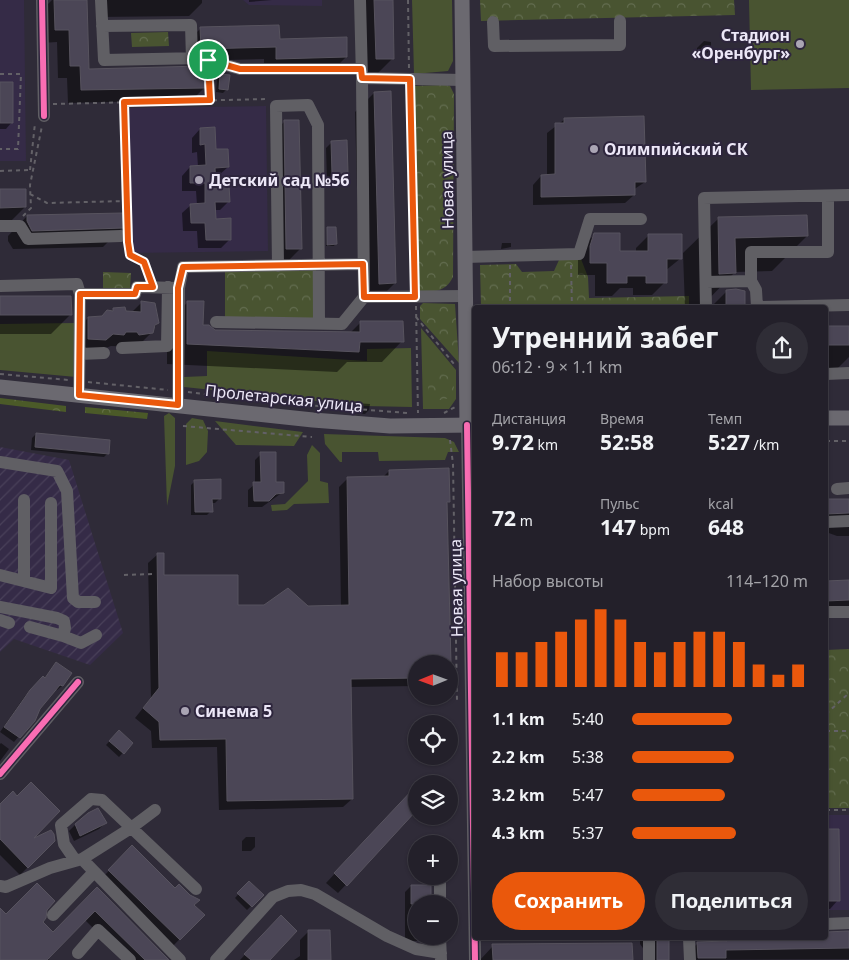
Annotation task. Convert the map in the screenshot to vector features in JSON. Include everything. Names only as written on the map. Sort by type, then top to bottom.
[{"type":"main road","name":"Новая улица","points":[[462,0],[465,257],[471,425]]},
{"type":"main road","name":"Пролетарская улица","points":[[0,387],[80,388],[178,398],[390,426],[471,425]]},
{"type":"main road","points":[[828,418],[849,418]]},
{"type":"street","points":[[42,0],[44,110]]},
{"type":"street","points":[[101,0],[104,60],[192,59],[208,60],[240,69],[362,74],[410,79],[463,80]]},
{"type":"street","points":[[216,322],[342,324],[364,297],[360,0]]},
{"type":"street","points":[[494,22],[494,46],[620,45],[620,21]]},
{"type":"street","points":[[102,26],[191,25],[192,59]]},
{"type":"street","points":[[278,266],[276,106],[308,105],[318,125],[319,323]]},
{"type":"street","points":[[706,305],[704,198],[849,195]]},
{"type":"street","points":[[757,305],[756,290],[751,282],[751,252],[828,252],[828,196]]},
{"type":"street","points":[[465,257],[579,254],[590,220],[641,219]]},
{"type":"street","points":[[0,226],[20,226],[28,239],[125,237]]},
{"type":"street","points":[[122,348],[167,346],[173,288],[183,267],[363,264]]},
{"type":"street","points":[[706,282],[751,282]]},
{"type":"street","points":[[0,286],[77,284],[80,294],[80,388]]},
{"type":"street","points":[[80,294],[135,294],[137,287],[173,288]]},
{"type":"street","points":[[173,288],[178,398]]},
{"type":"street","points":[[364,297],[466,296]]},
{"type":"street","points":[[828,305],[849,305]]},
{"type":"street","points":[[80,354],[104,353]]},
{"type":"street","points":[[828,374],[849,374]]},
{"type":"street","name":"Новая улица","points":[[471,425],[472,547]]},
{"type":"street","points":[[0,462],[57,471],[67,491],[73,598],[78,602],[95,602]]},
{"type":"street","points":[[24,500],[24,581]]},
{"type":"street","points":[[0,576],[51,588],[51,503]]},
{"type":"street","points":[[828,522],[849,522]]},
{"type":"street","points":[[0,607],[64,621],[66,628],[63,636]]},
{"type":"street","points":[[828,612],[849,612]]},
{"type":"street","points":[[30,627],[81,643],[96,635]]},
{"type":"street","points":[[0,774],[78,682]]},
{"type":"street","points":[[180,960],[64,844],[61,825],[91,799],[102,800],[196,889]]},
{"type":"street","points":[[0,886],[6,887],[50,868],[79,859],[131,828],[155,810]]},
{"type":"street","points":[[53,916],[94,872]]},
{"type":"street","points":[[216,960],[273,897],[288,891],[301,890],[315,894],[387,936],[416,949],[441,957]]},
{"type":"street","points":[[828,924],[849,923]]},
{"type":"street","points":[[78,952],[98,930],[122,958]]},
{"type":"street","name":"Новая улица","points":[[474,940],[475,960]]},
{"type":"street","points":[[649,940],[649,960]]},
{"type":"street","points":[[689,940],[690,960]]},
{"type":"path","points":[[408,0],[418,414]]},
{"type":"path","points":[[208,60],[210,100]]},
{"type":"path","points":[[0,74],[21,74],[18,149],[0,149]]},
{"type":"path","points":[[20,226],[25,212],[31,208],[30,194],[33,170],[44,110],[124,102],[268,99],[276,106]]},
{"type":"path","points":[[124,102],[125,237],[130,255],[144,262],[153,287]]},
{"type":"path","points":[[0,171],[33,170]]},
{"type":"path","points":[[30,194],[47,203],[126,200]]},
{"type":"path","points":[[570,254],[572,305]]},
{"type":"path","points":[[510,256],[510,305]]},
{"type":"path","points":[[416,317],[458,368]]},
{"type":"path","points":[[0,374],[80,388],[178,398],[268,402],[418,414],[427,413]]},
{"type":"path","points":[[437,413],[446,413],[454,408],[456,403]]},
{"type":"path","points":[[183,426],[312,437]]},
{"type":"path","points":[[450,440],[452,453],[455,655]]},
{"type":"path","points":[[828,441],[849,441]]},
{"type":"path","points":[[124,575],[155,574]]},
{"type":"path","points":[[828,712],[849,692]]},
{"type":"path","points":[[828,731],[849,731]]},
{"type":"path","points":[[828,810],[849,810]]},
{"type":"shaded area","points":[[0,0],[24,0],[26,161],[0,161]]},
{"type":"shaded area","points":[[243,0],[322,0],[322,6],[249,5]]},
{"type":"shaded area","name":"Детский сад №56","points":[[266,106],[268,251],[131,253],[129,108]]},
{"type":"shaded area","points":[[0,447],[69,460],[123,633],[90,665],[14,639],[0,652]]},
{"type":"shaded area","points":[[828,815],[849,815],[849,910],[828,910]]},
{"type":"green space","points":[[412,0],[452,0],[453,61],[448,71],[414,74]]},
{"type":"green space","points":[[480,0],[734,0],[735,15],[481,21]]},
{"type":"green space","name":"Стадион «Оренбург»","points":[[749,0],[849,0],[849,88],[751,90]]},
{"type":"green space","points":[[168,32],[169,46],[132,47],[131,33]]},
{"type":"green space","points":[[414,86],[450,86],[454,94],[453,277],[443,289],[418,292]]},
{"type":"green space","points":[[581,259],[588,277],[589,298],[689,296],[689,305],[481,305],[480,265],[516,264],[522,272],[554,271],[559,260]]},
{"type":"green space","points":[[225,269],[316,269],[316,318],[225,319]]},
{"type":"green space","points":[[103,272],[131,273],[130,290],[103,290]]},
{"type":"green space","points":[[423,303],[455,304],[459,363],[420,319],[420,306]]},
{"type":"green space","points":[[75,323],[76,377],[0,370],[0,324]]},
{"type":"green space","points":[[421,328],[456,370],[456,399],[449,409],[423,409]]},
{"type":"green space","points":[[411,348],[412,407],[364,406],[184,387],[184,377],[207,376],[207,351],[367,361],[367,349]]},
{"type":"green space","points":[[441,374],[450,378],[454,387],[450,396],[441,400],[432,396],[428,387],[432,378]]},
{"type":"green space","points":[[0,398],[66,406],[66,412],[0,404]]},
{"type":"green space","points":[[85,407],[148,413],[147,419],[85,413]]},
{"type":"green space","points":[[169,413],[175,418],[175,466],[167,506],[164,416]]},
{"type":"green space","points":[[192,418],[203,420],[208,431],[207,452],[199,461],[186,465],[186,424]]},
{"type":"green space","points":[[215,421],[303,432],[294,446],[236,445]]},
{"type":"green space","points":[[324,434],[445,438],[454,442],[459,452],[448,452],[445,460],[379,461],[378,452],[342,452],[342,462],[340,462],[325,444]]},
{"type":"green space","points":[[312,445],[320,453],[320,481],[328,483],[329,503],[294,504],[287,510],[272,511],[271,505],[285,504],[308,481],[307,455]]},
{"type":"green space","points":[[849,649],[849,808],[828,808],[828,650]]},
{"type":"building","points":[[54,0],[87,0],[89,69],[201,66],[206,68],[206,88],[81,90],[80,66],[70,66],[69,30],[55,30]]},
{"type":"building","points":[[374,0],[393,0],[394,59],[376,59]]},
{"type":"building","points":[[279,25],[280,39],[347,37],[347,57],[276,59],[276,47],[201,49],[200,27]]},
{"type":"building","points":[[220,74],[230,75],[228,90],[219,89]]},
{"type":"building","points":[[0,82],[13,82],[13,123],[0,123]]},
{"type":"building","points":[[391,91],[396,283],[379,284],[374,92]]},
{"type":"building","name":"Олимпийский СК","points":[[644,116],[646,182],[635,182],[635,195],[541,197],[541,175],[555,174],[555,123],[564,123],[564,118]]},
{"type":"building","points":[[284,120],[299,120],[302,249],[286,249]]},
{"type":"building","points":[[215,127],[216,149],[228,149],[229,167],[215,168],[216,186],[229,186],[230,202],[215,202],[216,219],[231,218],[231,240],[206,240],[205,223],[191,223],[190,204],[205,203],[205,183],[190,183],[190,166],[206,165],[205,144],[200,145],[200,128]]},
{"type":"building","points":[[347,140],[348,173],[332,174],[331,141]]},
{"type":"building","points":[[0,189],[26,189],[26,207],[0,208]]},
{"type":"building","points":[[123,213],[124,228],[32,231],[27,221],[27,215]]},
{"type":"building","points":[[807,215],[808,236],[735,238],[736,273],[719,274],[718,217]]},
{"type":"building","points":[[327,227],[336,227],[337,244],[327,245]]},
{"type":"building","points":[[594,233],[620,233],[620,251],[648,251],[648,234],[682,234],[682,259],[667,259],[667,283],[646,283],[646,276],[627,276],[627,283],[607,283],[607,263],[590,263],[590,246]]},
{"type":"building","points":[[736,289],[745,291],[745,305],[726,305],[726,290]]},
{"type":"building","points":[[0,296],[71,296],[72,315],[0,315]]},
{"type":"building","points":[[141,301],[155,303],[159,323],[155,325],[153,333],[139,335],[137,332],[126,332],[124,335],[113,334],[106,340],[88,339],[88,317],[102,316],[107,310],[113,311],[113,308],[125,307],[126,311],[141,312]]},
{"type":"building","points":[[187,301],[204,301],[203,325],[209,325],[215,330],[360,332],[360,321],[403,321],[404,342],[360,342],[359,352],[187,344]]},
{"type":"building","points":[[828,326],[849,326],[849,345],[828,345]]},
{"type":"building","points":[[36,433],[110,440],[109,454],[35,447]]},
{"type":"building","points":[[260,452],[276,452],[276,482],[284,482],[284,493],[276,494],[269,501],[254,501],[253,482],[261,482]]},
{"type":"building","points":[[449,468],[450,502],[447,502],[451,655],[408,655],[408,678],[351,679],[353,799],[227,801],[226,739],[160,740],[159,722],[143,708],[159,688],[157,553],[164,553],[164,575],[238,575],[238,605],[264,605],[288,588],[308,606],[349,605],[347,477],[389,476],[389,470]]},
{"type":"building","points":[[221,479],[221,499],[212,499],[213,512],[195,512],[194,480]]},
{"type":"building","points":[[828,499],[849,499],[849,513],[828,514]]},
{"type":"building","points":[[849,580],[849,600],[828,601],[828,581]]},
{"type":"building","points":[[56,662],[72,673],[63,686],[60,685],[40,709],[35,721],[20,738],[4,727],[30,690],[43,676],[45,678]]},
{"type":"building","points":[[119,730],[133,743],[124,754],[109,741]]},
{"type":"building","points":[[31,782],[60,811],[34,838],[51,830],[55,841],[28,868],[0,839],[0,804],[13,791],[17,796]]},
{"type":"building","points":[[408,794],[408,820],[347,886],[334,873]]},
{"type":"building","points":[[98,808],[107,823],[80,836],[75,824],[88,813]]},
{"type":"building","points":[[828,829],[839,829],[840,901],[828,901]]},
{"type":"building","points":[[132,845],[175,888],[179,884],[190,895],[200,900],[194,905],[205,915],[180,940],[108,870]]},
{"type":"building","points":[[249,881],[264,895],[252,907],[237,893]]},
{"type":"building","points":[[37,883],[55,901],[47,910],[46,918],[43,922],[53,932],[97,887],[169,960],[145,960],[95,911],[47,960],[0,960],[0,908],[6,914]]},
{"type":"building","points":[[411,885],[431,885],[431,895],[411,895]]},
{"type":"building","points":[[281,915],[297,931],[270,960],[251,960],[244,954]]},
{"type":"building","points":[[308,930],[330,930],[331,960],[308,960]]},
{"type":"building","points":[[849,931],[849,948],[726,950],[726,958],[698,958],[697,942],[727,940],[828,940],[828,932]]},
{"type":"building","points":[[657,940],[669,940],[669,960],[657,960]]},
{"type":"building","points":[[632,943],[633,960],[493,960],[492,944]]},
{"type":"cycle path","points":[[42,0],[44,116]]},
{"type":"cycle path","points":[[467,425],[472,759]]},
{"type":"cycle path","points":[[0,774],[78,682]]},
{"type":"cycle path","points":[[475,940],[475,960]]},
{"type":"place","name":"Стадион «Оренбург»","points":[[800,44]]},
{"type":"place","name":"Олимпийский СК","points":[[594,149]]},
{"type":"place","name":"Детский сад №56","points":[[199,180]]},
{"type":"place","name":"Синема 5","points":[[185,711]]},
{"type":"route","points":[[208,60],[240,69],[361,69],[362,78],[410,79],[415,297],[364,297],[363,264],[183,267],[178,288],[178,405],[79,395],[80,294],[135,294],[137,287],[153,287],[144,262],[130,255],[124,102],[210,100],[208,60]]}]
